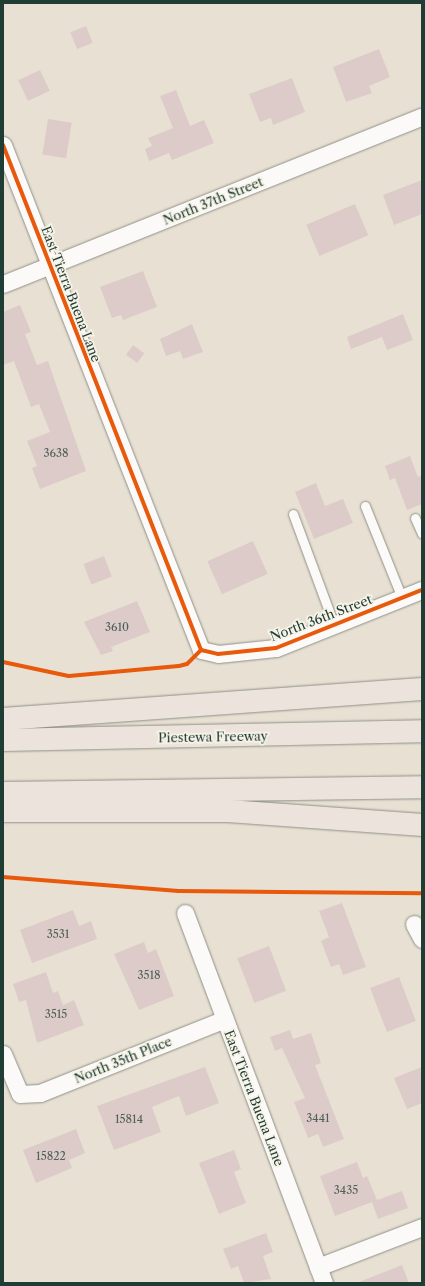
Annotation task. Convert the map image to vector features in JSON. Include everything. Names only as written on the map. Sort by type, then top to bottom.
[{"type":"highway","points":[[3,719],[422,689]]},
{"type":"highway","name":"Piestewa Freeway","points":[[3,740],[422,731]]},
{"type":"highway","points":[[3,793],[422,787]]},
{"type":"highway","points":[[3,811],[228,811],[422,825]]},
{"type":"street","name":"North 37th Street","points":[[3,284],[422,116]]},
{"type":"street","name":"East Tierra Buena Lane","points":[[3,145],[201,650]]},
{"type":"street","name":"North 36th Street","points":[[201,650],[218,654],[276,648],[422,590]]},
{"type":"street","name":"East Tierra Buena Lane","points":[[185,913],[324,1283]]},
{"type":"street","name":"North 35th Place","points":[[3,1054],[20,1094],[40,1093],[224,1019]]},
{"type":"street","points":[[318,1266],[422,1227]]},
{"type":"lane","points":[[365,506],[402,598]]},
{"type":"lane","points":[[293,514],[334,625]]},
{"type":"lane","points":[[415,518],[422,534]]},
{"type":"building","points":[[86,26],[93,43],[77,49],[70,32]]},
{"type":"building","points":[[379,49],[390,77],[369,86],[372,93],[346,102],[333,67]]},
{"type":"building","points":[[40,70],[50,91],[28,101],[18,80]]},
{"type":"building","points":[[292,78],[305,112],[273,125],[271,118],[260,122],[249,94]]},
{"type":"building","points":[[176,90],[190,126],[204,120],[214,143],[172,160],[169,153],[149,161],[145,149],[152,146],[148,138],[173,128],[160,96]]},
{"type":"building","points":[[48,119],[72,123],[66,158],[42,155]]},
{"type":"building","points":[[422,180],[422,214],[394,225],[383,195]]},
{"type":"building","points":[[355,204],[368,235],[319,256],[306,225]]},
{"type":"building","points":[[143,271],[157,307],[123,320],[121,315],[112,318],[100,287]]},
{"type":"building","points":[[20,305],[31,332],[25,334],[37,365],[48,361],[86,471],[40,489],[32,468],[37,466],[27,441],[50,432],[39,404],[31,407],[14,361],[3,365],[3,312]]},
{"type":"building","points":[[403,314],[413,340],[387,350],[382,337],[351,349],[347,337]]},
{"type":"building","points":[[192,324],[203,352],[183,359],[180,351],[166,356],[160,339]]},
{"type":"building","points":[[133,345],[144,353],[137,363],[126,355]]},
{"type":"building","points":[[410,456],[418,477],[422,475],[422,504],[407,510],[395,478],[390,480],[385,466]]},
{"type":"building","points":[[316,483],[325,506],[343,499],[353,523],[314,539],[295,492]]},
{"type":"building","points":[[253,541],[268,574],[222,594],[207,561]]},
{"type":"building","points":[[104,556],[112,577],[91,584],[83,564]]},
{"type":"building","points":[[137,601],[150,632],[111,647],[113,651],[101,655],[84,622]]},
{"type":"building","points":[[342,903],[366,967],[343,975],[339,964],[331,967],[321,941],[329,937],[319,911]]},
{"type":"building","points":[[73,910],[79,926],[91,921],[97,939],[32,963],[20,930]]},
{"type":"building","points":[[144,942],[148,953],[156,949],[174,996],[139,1010],[114,954]]},
{"type":"building","points":[[269,946],[286,991],[254,1003],[237,958]]},
{"type":"building","points":[[46,972],[53,993],[58,991],[63,1005],[74,1000],[84,1025],[37,1043],[26,1000],[19,1002],[13,984]]},
{"type":"building","points":[[399,977],[416,1021],[387,1032],[370,988]]},
{"type":"building","points":[[290,1030],[293,1039],[311,1033],[321,1063],[315,1065],[344,1139],[323,1147],[318,1134],[308,1138],[294,1102],[305,1098],[282,1048],[275,1051],[270,1037]]},
{"type":"building","points":[[205,1067],[219,1103],[186,1116],[179,1096],[152,1107],[161,1132],[114,1150],[97,1106]]},
{"type":"building","points":[[422,1067],[422,1103],[407,1109],[394,1078]]},
{"type":"building","points":[[76,1129],[85,1153],[69,1160],[72,1168],[36,1183],[23,1150]]},
{"type":"building","points":[[234,1150],[241,1169],[234,1172],[246,1203],[219,1214],[199,1163]]},
{"type":"building","points":[[357,1162],[363,1178],[367,1176],[377,1200],[402,1191],[408,1208],[378,1219],[372,1202],[335,1216],[320,1176]]},
{"type":"building","points":[[266,1233],[273,1252],[263,1256],[271,1279],[244,1283],[238,1266],[231,1269],[223,1249]]},
{"type":"building","points":[[402,1265],[409,1283],[359,1283],[359,1282]]},
{"type":"cycle path","points":[[3,145],[201,650],[218,654],[276,648],[422,590]]},
{"type":"cycle path","points":[[3,662],[69,676],[179,666],[187,664],[201,650]]},
{"type":"cycle path","points":[[3,877],[178,891],[422,893]]}]
